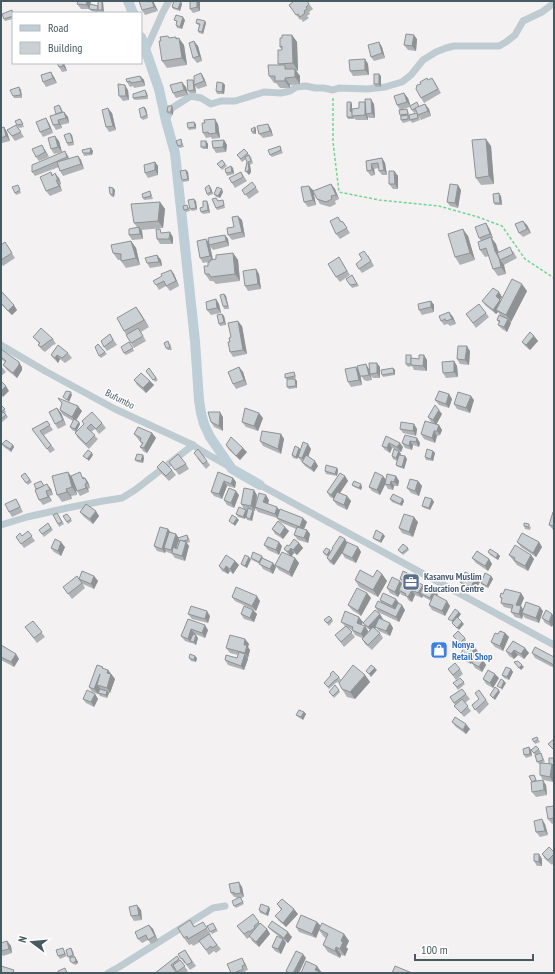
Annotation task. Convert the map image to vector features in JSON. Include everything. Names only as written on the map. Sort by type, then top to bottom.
[{"type":"street","points":[[128,1],[133,12]]},
{"type":"street","points":[[146,50],[169,1]]},
{"type":"street","points":[[166,121],[172,108],[191,96],[201,98],[211,104],[221,101],[236,101],[264,92],[281,93],[306,86],[333,90],[339,88],[367,89],[386,87],[402,82],[412,75],[423,60],[446,48],[454,46],[499,46],[515,35],[523,21],[542,12],[554,3]]},
{"type":"street","points":[[142,39],[159,89],[175,153],[194,333],[199,400],[204,424],[210,437],[232,469],[260,486],[554,645]]},
{"type":"street","name":"Bufumbo","points":[[1,345],[115,409],[193,445],[232,469]]},
{"type":"street","points":[[1,525],[27,517],[67,508],[122,498],[135,490],[193,445]]},
{"type":"street","points":[[108,973],[213,908],[225,906]]},
{"type":"path","points":[[333,90],[332,142],[339,192],[379,200],[440,206],[502,226],[525,259],[554,278]]},
{"type":"building","points":[[78,1],[87,1],[86,5],[77,4]]},
{"type":"building","points":[[98,1],[102,1],[102,10],[98,10]]},
{"type":"building","points":[[139,1],[152,1],[154,7],[142,10]]},
{"type":"building","points":[[174,1],[181,1],[178,9],[172,7]]},
{"type":"building","points":[[190,1],[197,1],[197,7],[190,9]]},
{"type":"building","points":[[294,1],[307,1],[309,4],[306,7],[307,9],[304,11],[305,13],[300,17],[298,14],[296,15],[289,5]]},
{"type":"building","points":[[90,4],[98,6],[97,10],[89,9]]},
{"type":"building","points":[[12,10],[12,16],[4,19],[2,14]]},
{"type":"building","points":[[176,15],[183,17],[180,27],[176,25],[177,21],[174,20]]},
{"type":"building","points":[[197,19],[205,21],[202,32],[198,31],[200,24],[196,23]]},
{"type":"building","points":[[406,34],[414,35],[412,46],[404,45]]},
{"type":"building","points":[[282,35],[292,35],[293,63],[278,64],[278,50],[282,50],[282,46],[280,47],[280,38],[282,38]]},
{"type":"building","points":[[168,36],[169,38],[179,38],[182,58],[162,61],[159,41],[161,41],[160,37]]},
{"type":"building","points":[[194,41],[199,56],[193,58],[189,43]]},
{"type":"building","points":[[379,42],[382,53],[371,57],[368,45]]},
{"type":"building","points":[[365,59],[365,70],[350,71],[349,60]]},
{"type":"building","points":[[58,64],[62,64],[63,66],[59,67]]},
{"type":"building","points":[[268,65],[285,65],[285,69],[295,69],[295,77],[285,78],[285,81],[275,81],[275,76],[269,76]]},
{"type":"building","points":[[51,72],[53,78],[43,82],[41,75]]},
{"type":"building","points":[[201,73],[204,81],[194,85],[194,76]]},
{"type":"building","points":[[374,74],[379,74],[379,84],[374,84]]},
{"type":"building","points":[[140,76],[142,81],[131,83],[130,81],[127,82],[126,79]]},
{"type":"building","points":[[427,78],[428,80],[432,78],[438,89],[421,98],[416,89],[417,85],[421,84],[420,82]]},
{"type":"building","points":[[187,80],[193,80],[194,90],[188,91]]},
{"type":"building","points":[[182,82],[184,90],[173,93],[170,85]]},
{"type":"building","points":[[217,82],[223,83],[222,92],[216,91]]},
{"type":"building","points":[[118,84],[125,85],[126,96],[119,96]]},
{"type":"building","points":[[19,87],[21,95],[13,96],[10,90]]},
{"type":"building","points":[[145,90],[147,96],[133,98],[133,94]]},
{"type":"building","points":[[404,93],[407,102],[397,105],[394,96]]},
{"type":"building","points":[[365,99],[371,99],[372,113],[366,114]]},
{"type":"building","points":[[347,102],[351,102],[350,111],[352,112],[353,117],[347,117]]},
{"type":"building","points":[[359,102],[365,102],[365,115],[352,116],[352,109],[359,108]]},
{"type":"building","points":[[417,102],[419,107],[412,110],[410,106]]},
{"type":"building","points":[[425,104],[428,111],[418,115],[415,108]]},
{"type":"building","points":[[59,105],[62,112],[56,114],[54,107]]},
{"type":"building","points":[[168,106],[172,106],[171,112],[167,112]]},
{"type":"building","points":[[144,107],[147,115],[141,118],[139,109]]},
{"type":"building","points":[[108,108],[113,126],[106,127],[102,110]]},
{"type":"building","points":[[407,109],[408,114],[400,115],[399,110]]},
{"type":"building","points":[[64,112],[66,118],[58,120],[59,124],[53,125],[50,116]]},
{"type":"building","points":[[417,113],[418,118],[410,120],[409,115]]},
{"type":"building","points":[[408,115],[408,119],[401,120],[401,116]]},
{"type":"building","points":[[46,118],[50,128],[40,132],[36,122]]},
{"type":"building","points":[[20,119],[23,124],[17,125],[15,121]]},
{"type":"building","points":[[215,119],[216,133],[203,133],[202,123],[205,123],[204,120]]},
{"type":"building","points":[[194,122],[195,127],[188,128],[187,123]]},
{"type":"building","points":[[268,124],[270,131],[259,134],[257,126]]},
{"type":"building","points":[[16,125],[21,132],[12,136],[7,130]]},
{"type":"building","points":[[4,127],[6,136],[1,138],[1,128]]},
{"type":"building","points":[[255,127],[254,132],[252,132],[251,129]]},
{"type":"building","points":[[70,133],[73,142],[67,143],[64,135]]},
{"type":"building","points":[[55,136],[58,147],[51,149],[48,138]]},
{"type":"building","points":[[181,139],[182,145],[178,146],[176,141]]},
{"type":"building","points":[[486,139],[489,176],[476,178],[472,140]]},
{"type":"building","points":[[224,140],[223,147],[213,148],[212,141]]},
{"type":"building","points":[[201,141],[206,141],[206,147],[201,147]]},
{"type":"building","points":[[42,145],[45,152],[36,157],[32,149]]},
{"type":"building","points":[[280,146],[281,150],[270,155],[268,150]]},
{"type":"building","points":[[91,148],[90,153],[83,153],[82,150]]},
{"type":"building","points":[[244,149],[248,153],[241,159],[237,155]]},
{"type":"building","points":[[65,151],[67,157],[32,172],[32,165]]},
{"type":"building","points":[[249,155],[251,161],[248,162],[249,169],[247,172],[245,171],[247,162],[245,157]]},
{"type":"building","points":[[78,156],[81,164],[60,171],[57,162]]},
{"type":"building","points":[[382,158],[384,170],[379,171],[378,163],[371,164],[372,170],[367,171],[366,161]]},
{"type":"building","points":[[222,160],[225,164],[221,168],[217,164]]},
{"type":"building","points":[[155,162],[155,170],[145,173],[144,165]]},
{"type":"building","points":[[231,166],[232,172],[226,173],[225,169]]},
{"type":"building","points":[[186,170],[188,179],[182,180],[180,171]]},
{"type":"building","points":[[389,171],[394,171],[395,184],[389,184]]},
{"type":"building","points":[[51,172],[52,176],[55,173],[59,186],[46,191],[40,177]]},
{"type":"building","points":[[241,172],[243,177],[232,183],[229,178]]},
{"type":"building","points":[[252,182],[256,187],[245,195],[242,190]]},
{"type":"building","points":[[331,184],[336,195],[331,196],[332,199],[326,202],[317,199],[313,191]]},
{"type":"building","points":[[450,184],[458,185],[455,203],[447,202]]},
{"type":"building","points":[[18,185],[20,190],[15,193],[12,187]]},
{"type":"building","points":[[209,185],[211,192],[207,194],[205,188]]},
{"type":"building","points":[[309,186],[313,200],[304,202],[301,187]]},
{"type":"building","points":[[109,187],[113,188],[113,195],[110,194]]},
{"type":"building","points":[[217,187],[222,189],[218,196],[214,194]]},
{"type":"building","points":[[150,191],[151,196],[143,198],[142,194]]},
{"type":"building","points":[[499,193],[500,203],[494,203],[493,194]]},
{"type":"building","points":[[216,198],[218,201],[223,200],[224,205],[216,208],[212,199]]},
{"type":"building","points":[[194,199],[196,208],[190,209],[188,200]]},
{"type":"building","points":[[203,201],[207,201],[208,210],[201,212],[200,208],[203,207]]},
{"type":"building","points":[[160,202],[158,221],[134,223],[131,204]]},
{"type":"building","points":[[187,205],[188,209],[184,210],[183,206]]},
{"type":"building","points":[[238,216],[242,232],[228,235],[227,228],[234,227],[232,217]]},
{"type":"building","points":[[338,217],[347,228],[336,234],[330,221]]},
{"type":"building","points":[[523,221],[527,229],[519,233],[515,224]]},
{"type":"building","points":[[486,223],[490,234],[479,238],[475,227]]},
{"type":"building","points":[[139,227],[140,234],[129,235],[129,229]]},
{"type":"building","points":[[156,229],[160,229],[161,233],[170,232],[169,239],[157,239]]},
{"type":"building","points":[[463,229],[470,253],[455,257],[448,234]]},
{"type":"building","points":[[225,235],[226,241],[209,245],[208,238]]},
{"type":"building","points":[[491,237],[501,267],[493,269],[486,248],[480,250],[478,242]]},
{"type":"building","points":[[206,239],[210,256],[200,258],[197,241]]},
{"type":"building","points":[[131,241],[136,258],[121,261],[121,254],[113,253],[111,245]]},
{"type":"building","points":[[5,242],[12,253],[1,260],[1,245]]},
{"type":"building","points":[[510,247],[513,254],[500,260],[497,253]]},
{"type":"building","points":[[364,251],[371,261],[359,269],[356,264],[362,259],[359,254]]},
{"type":"building","points":[[233,253],[235,274],[211,277],[209,274],[205,274],[204,266],[208,266],[208,262],[210,262],[210,260],[216,259],[216,255]]},
{"type":"building","points":[[157,255],[159,262],[147,263],[145,258]]},
{"type":"building","points":[[339,257],[347,271],[336,277],[328,264]]},
{"type":"building","points":[[256,269],[258,284],[245,286],[243,271]]},
{"type":"building","points":[[171,270],[176,281],[166,286],[164,281],[156,285],[153,281],[162,276],[161,274]]},
{"type":"building","points":[[352,275],[357,284],[350,285],[346,279]]},
{"type":"building","points":[[512,279],[522,284],[506,315],[496,310]]},
{"type":"building","points":[[493,288],[499,292],[496,296],[500,300],[493,310],[482,301]]},
{"type":"building","points":[[1,291],[14,305],[8,311],[1,303]]},
{"type":"building","points":[[224,294],[228,306],[223,306],[220,295]]},
{"type":"building","points":[[216,299],[217,308],[207,310],[206,302]]},
{"type":"building","points":[[431,301],[431,307],[419,310],[418,304]]},
{"type":"building","points":[[479,304],[486,313],[473,323],[466,314]]},
{"type":"building","points":[[136,307],[144,320],[124,331],[117,318]]},
{"type":"building","points":[[449,312],[452,319],[446,321],[445,319],[441,321],[439,316]]},
{"type":"building","points":[[222,314],[224,322],[219,324],[217,315]]},
{"type":"building","points":[[499,315],[508,319],[504,327],[498,325],[500,321],[497,320]]},
{"type":"building","points":[[238,321],[243,350],[230,352],[228,342],[230,342],[229,338],[231,337],[228,323]]},
{"type":"building","points":[[41,328],[53,339],[41,347],[38,345],[40,343],[33,337]]},
{"type":"building","points":[[138,328],[143,336],[131,343],[126,335]]},
{"type":"building","points":[[530,332],[534,336],[526,345],[522,342]]},
{"type":"building","points":[[110,334],[113,340],[104,347],[101,341]]},
{"type":"building","points":[[168,341],[170,348],[166,348],[164,343]]},
{"type":"building","points":[[129,342],[133,348],[124,353],[121,347]]},
{"type":"building","points":[[98,344],[105,352],[99,356],[95,347]]},
{"type":"building","points":[[58,345],[68,353],[62,358],[57,355],[55,358],[51,355]]},
{"type":"building","points":[[458,346],[467,346],[465,360],[457,359]]},
{"type":"building","points":[[1,349],[19,362],[19,365],[13,373],[3,365],[6,361],[1,357]]},
{"type":"building","points":[[406,355],[411,355],[411,364],[406,364]]},
{"type":"building","points":[[419,355],[424,355],[423,366],[411,365],[411,358],[419,359]]},
{"type":"building","points":[[454,361],[454,372],[443,373],[442,362]]},
{"type":"building","points":[[369,363],[377,363],[377,373],[370,374]]},
{"type":"building","points":[[366,364],[369,375],[360,376],[357,366]]},
{"type":"building","points":[[239,367],[244,380],[233,384],[228,372]]},
{"type":"building","points":[[356,367],[359,380],[348,382],[345,369]]},
{"type":"building","points":[[149,368],[156,378],[153,380],[146,371]]},
{"type":"building","points":[[393,368],[394,373],[382,375],[381,370]]},
{"type":"building","points":[[294,372],[295,376],[285,378],[285,374]]},
{"type":"building","points":[[141,373],[150,381],[143,388],[134,380]]},
{"type":"building","points":[[287,379],[295,379],[296,386],[287,387]]},
{"type":"building","points":[[1,381],[6,386],[1,391]]},
{"type":"building","points":[[66,391],[71,392],[67,400],[63,397]]},
{"type":"building","points":[[439,391],[449,394],[446,404],[435,400]]},
{"type":"building","points":[[458,392],[471,396],[466,408],[454,404]]},
{"type":"building","points":[[58,398],[78,406],[72,417],[60,410],[62,403]]},
{"type":"building","points":[[1,405],[5,409],[1,412]]},
{"type":"building","points":[[435,405],[439,410],[433,420],[428,417]]},
{"type":"building","points":[[57,408],[63,420],[55,424],[49,412]]},
{"type":"building","points":[[245,408],[259,413],[254,426],[242,422]]},
{"type":"building","points":[[3,412],[6,415],[1,419],[1,414]]},
{"type":"building","points":[[92,412],[102,423],[96,429],[91,424],[87,428],[95,435],[86,444],[75,433],[84,424],[82,421]]},
{"type":"building","points":[[208,412],[220,412],[219,426],[211,422]]},
{"type":"building","points":[[74,419],[79,422],[75,429],[70,427]]},
{"type":"building","points":[[47,421],[50,425],[40,431],[51,445],[47,449],[32,429]]},
{"type":"building","points":[[425,421],[439,425],[437,431],[434,431],[432,438],[421,434]]},
{"type":"building","points":[[401,422],[414,424],[413,431],[400,429]]},
{"type":"building","points":[[138,427],[152,433],[144,448],[140,447],[143,443],[140,441],[141,438],[134,434]]},
{"type":"building","points":[[262,431],[281,434],[278,449],[260,441]]},
{"type":"building","points":[[405,435],[417,438],[416,442],[410,441],[409,446],[402,443]]},
{"type":"building","points":[[386,436],[400,443],[397,447],[389,443],[387,448],[382,446]]},
{"type":"building","points":[[231,437],[243,448],[236,456],[226,445]]},
{"type":"building","points":[[6,440],[13,445],[10,449],[2,444]]},
{"type":"building","points":[[303,442],[308,444],[302,458],[298,457]]},
{"type":"building","points":[[295,446],[299,448],[296,457],[292,455]]},
{"type":"building","points":[[198,449],[207,461],[203,464],[194,453]]},
{"type":"building","points":[[394,449],[399,451],[396,458],[392,456]]},
{"type":"building","points":[[427,449],[433,451],[431,459],[425,457]]},
{"type":"building","points":[[88,450],[92,453],[87,459],[83,456]]},
{"type":"building","points":[[137,454],[143,455],[141,461],[135,460]]},
{"type":"building","points":[[178,454],[186,464],[175,470],[169,462]]},
{"type":"building","points":[[306,455],[315,461],[311,468],[302,462]]},
{"type":"building","points":[[399,455],[405,456],[402,467],[396,465]]},
{"type":"building","points":[[163,461],[172,470],[166,476],[157,467]]},
{"type":"building","points":[[326,465],[337,468],[335,474],[325,471]]},
{"type":"building","points":[[68,472],[72,487],[66,489],[67,492],[57,495],[52,476]]},
{"type":"building","points":[[80,472],[83,479],[85,478],[87,483],[85,484],[86,488],[77,491],[71,476]]},
{"type":"building","points":[[218,472],[233,478],[231,484],[224,481],[219,494],[211,492]]},
{"type":"building","points":[[375,472],[383,476],[377,490],[369,487]]},
{"type":"building","points":[[25,473],[30,480],[26,483],[21,476]]},
{"type":"building","points":[[340,473],[345,476],[331,495],[327,492]]},
{"type":"building","points":[[387,474],[396,476],[394,482],[391,481],[390,485],[385,484]]},
{"type":"building","points":[[410,479],[418,481],[415,491],[407,488]]},
{"type":"building","points":[[41,481],[44,486],[36,489],[34,484]]},
{"type":"building","points":[[354,481],[361,484],[359,488],[352,485]]},
{"type":"building","points":[[47,484],[50,490],[46,491],[48,497],[39,500],[35,490]]},
{"type":"building","points":[[229,488],[236,491],[231,503],[224,500]]},
{"type":"building","points":[[244,488],[254,490],[251,506],[241,504]]},
{"type":"building","points":[[337,492],[347,496],[344,505],[333,500]]},
{"type":"building","points":[[259,493],[266,495],[263,502],[277,507],[275,514],[255,507]]},
{"type":"building","points":[[393,494],[403,499],[400,504],[390,499]]},
{"type":"building","points":[[425,497],[432,499],[429,508],[422,506]]},
{"type":"building","points":[[16,499],[20,507],[9,512],[5,504]]},
{"type":"building","points":[[86,504],[96,511],[90,519],[80,512]]},
{"type":"building","points":[[239,507],[246,510],[243,517],[236,514]]},
{"type":"building","points":[[248,508],[253,510],[250,519],[246,517]]},
{"type":"building","points":[[280,509],[303,518],[300,527],[277,518]]},
{"type":"building","points":[[554,512],[554,526],[549,525]]},
{"type":"building","points":[[57,513],[62,522],[58,524],[53,515]]},
{"type":"building","points":[[67,514],[71,519],[67,522],[63,516]]},
{"type":"building","points":[[404,514],[414,517],[409,532],[399,528]]},
{"type":"building","points":[[232,515],[237,518],[233,524],[229,521]]},
{"type":"building","points":[[278,521],[285,527],[280,535],[272,529]]},
{"type":"building","points":[[48,523],[51,528],[42,534],[39,530]]},
{"type":"building","points":[[524,523],[529,524],[529,527],[524,526]]},
{"type":"building","points":[[160,527],[168,529],[162,549],[154,546]]},
{"type":"building","points":[[297,527],[307,530],[304,538],[294,535]]},
{"type":"building","points":[[376,530],[383,534],[380,541],[373,538]]},
{"type":"building","points":[[28,531],[32,536],[21,544],[16,537],[20,533],[22,536]]},
{"type":"building","points":[[169,532],[176,534],[171,550],[164,548]]},
{"type":"building","points":[[522,533],[539,542],[533,553],[517,542]]},
{"type":"building","points":[[187,535],[188,540],[180,540],[179,542],[178,538]]},
{"type":"building","points":[[340,536],[345,539],[331,561],[327,558]]},
{"type":"building","points":[[268,537],[279,542],[276,550],[264,545]]},
{"type":"building","points":[[55,539],[61,542],[58,551],[51,548]]},
{"type":"building","points":[[294,539],[299,543],[293,550],[291,548],[288,552],[284,549],[287,545],[289,546]]},
{"type":"building","points":[[180,540],[186,542],[182,556],[172,553],[173,547],[177,549]]},
{"type":"building","points":[[347,542],[358,547],[352,558],[342,553]]},
{"type":"building","points":[[403,544],[408,548],[402,553],[398,550]]},
{"type":"building","points":[[515,545],[531,555],[525,566],[514,560],[515,558],[509,555]]},
{"type":"building","points":[[326,548],[330,550],[327,555],[323,552]]},
{"type":"building","points":[[490,549],[498,554],[496,558],[488,552]]},
{"type":"building","points":[[477,551],[489,559],[485,566],[472,558]]},
{"type":"building","points":[[253,552],[262,556],[259,562],[251,558]]},
{"type":"building","points":[[282,552],[295,558],[289,572],[275,565]]},
{"type":"building","points":[[226,555],[235,561],[230,569],[226,566],[224,570],[219,566]]},
{"type":"building","points":[[245,555],[249,557],[245,566],[241,564]]},
{"type":"building","points":[[262,558],[273,563],[270,569],[259,564]]},
{"type":"building","points":[[360,570],[373,577],[377,570],[382,574],[373,590],[355,580]]},
{"type":"building","points":[[82,571],[94,576],[91,584],[79,579]]},
{"type":"building","points":[[403,571],[413,576],[407,590],[413,580],[423,585],[418,593],[412,590],[408,597],[399,590],[403,580],[400,579]]},
{"type":"building","points":[[465,572],[476,577],[471,587],[460,582]]},
{"type":"building","points":[[485,573],[491,576],[487,586],[481,583]]},
{"type":"building","points":[[77,576],[82,583],[68,594],[63,587]]},
{"type":"building","points":[[392,577],[400,581],[395,592],[387,588]]},
{"type":"building","points":[[425,584],[434,589],[430,598],[420,593]]},
{"type":"building","points":[[236,587],[257,596],[252,606],[232,597]]},
{"type":"building","points":[[357,588],[367,593],[358,611],[348,605]]},
{"type":"building","points":[[505,589],[521,593],[516,605],[521,606],[519,614],[511,612],[513,605],[501,603],[501,593],[503,594]]},
{"type":"building","points":[[383,593],[396,599],[392,606],[380,600]]},
{"type":"building","points":[[434,594],[447,601],[442,611],[429,605]]},
{"type":"building","points":[[378,601],[395,609],[398,603],[402,605],[396,617],[375,607]]},
{"type":"building","points":[[526,602],[540,607],[536,618],[522,613]]},
{"type":"building","points":[[191,606],[207,611],[205,619],[188,614]]},
{"type":"building","points":[[244,606],[253,610],[250,618],[241,614]]},
{"type":"building","points":[[455,609],[459,612],[452,621],[448,619]]},
{"type":"building","points":[[375,610],[380,614],[368,627],[363,623]]},
{"type":"building","points":[[546,610],[552,614],[549,622],[542,618]]},
{"type":"building","points":[[345,611],[359,617],[357,623],[365,626],[361,634],[352,630],[353,627],[341,622]]},
{"type":"building","points":[[329,616],[332,619],[327,623],[324,620]]},
{"type":"building","points":[[457,617],[462,622],[457,628],[452,623]]},
{"type":"building","points":[[379,618],[390,623],[386,631],[375,627]]},
{"type":"building","points":[[188,619],[205,625],[202,633],[191,629],[188,639],[181,636]]},
{"type":"building","points":[[33,621],[42,632],[34,638],[25,627]]},
{"type":"building","points":[[346,626],[352,632],[341,642],[335,635]]},
{"type":"building","points":[[373,627],[380,633],[368,645],[362,639]]},
{"type":"building","points":[[458,631],[465,638],[460,643],[453,636]]},
{"type":"building","points":[[500,631],[505,633],[500,646],[491,642],[495,633],[498,634]]},
{"type":"building","points":[[193,634],[196,635],[194,642],[190,641]]},
{"type":"building","points":[[230,635],[245,639],[244,645],[247,645],[245,653],[226,648]]},
{"type":"building","points":[[513,641],[525,648],[521,654],[514,650],[511,654],[506,651]]},
{"type":"building","points":[[467,642],[475,647],[468,660],[460,655]]},
{"type":"building","points":[[1,645],[16,654],[11,662],[1,657]]},
{"type":"building","points":[[535,647],[554,657],[554,665],[532,653]]},
{"type":"building","points":[[239,652],[245,654],[241,666],[225,660],[226,655],[237,658]]},
{"type":"building","points":[[190,654],[195,656],[194,660],[189,658]]},
{"type":"building","points":[[475,657],[483,660],[479,667],[472,663]]},
{"type":"building","points":[[518,661],[522,665],[519,668],[514,662]]},
{"type":"building","points":[[455,663],[460,669],[453,675],[448,669]]},
{"type":"building","points":[[97,665],[108,670],[107,673],[111,674],[107,688],[97,685],[100,674],[94,689],[89,687]]},
{"type":"building","points":[[353,665],[365,675],[350,692],[342,689],[339,683]]},
{"type":"building","points":[[371,665],[375,668],[369,674],[366,671]]},
{"type":"building","points":[[506,667],[511,669],[507,677],[502,675]]},
{"type":"building","points":[[488,670],[495,674],[490,683],[483,679]]},
{"type":"building","points":[[333,671],[339,677],[328,687],[324,683]]},
{"type":"building","points":[[460,678],[464,682],[457,687],[453,683]]},
{"type":"building","points":[[501,679],[504,681],[501,688],[497,686]]},
{"type":"building","points":[[335,685],[339,690],[333,696],[329,692]]},
{"type":"building","points":[[495,687],[499,690],[493,698],[490,695]]},
{"type":"building","points":[[100,689],[107,691],[106,695],[98,693]]},
{"type":"building","points":[[462,689],[466,694],[454,703],[450,697]]},
{"type":"building","points":[[87,690],[95,694],[91,702],[83,699]]},
{"type":"building","points":[[479,690],[486,700],[475,710],[472,705],[479,699],[475,693]]},
{"type":"building","points":[[462,699],[468,706],[461,713],[454,706]]},
{"type":"building","points":[[299,710],[304,712],[301,717],[296,715]]},
{"type":"building","points":[[455,717],[466,724],[463,730],[452,722]]},
{"type":"building","points":[[537,737],[538,739],[534,742],[532,739]]},
{"type":"building","points":[[554,739],[554,747],[553,749],[548,744]]},
{"type":"building","points":[[536,746],[539,749],[534,753],[531,750]]},
{"type":"building","points":[[529,747],[530,754],[524,755],[523,749]]},
{"type":"building","points":[[541,753],[543,760],[537,762],[535,755]]},
{"type":"building","points":[[549,758],[554,758],[554,765],[549,764]]},
{"type":"building","points":[[540,763],[552,764],[550,777],[540,775]]},
{"type":"building","points":[[534,775],[536,780],[532,782],[529,776]]},
{"type":"building","points":[[543,780],[544,790],[532,792],[531,782]]},
{"type":"building","points":[[554,806],[554,818],[548,819],[546,807]]},
{"type":"building","points":[[542,819],[545,831],[536,832],[534,821]]},
{"type":"building","points":[[549,847],[554,854],[548,860],[542,854]]},
{"type":"building","points":[[534,854],[539,854],[539,862],[534,861]]},
{"type":"building","points":[[239,882],[241,893],[231,893],[229,884]]},
{"type":"building","points":[[240,897],[243,902],[234,906],[232,901]]},
{"type":"building","points":[[282,899],[294,909],[283,923],[275,916],[282,909],[277,904]]},
{"type":"building","points":[[261,904],[269,907],[266,914],[259,910]]},
{"type":"building","points":[[137,905],[139,915],[131,916],[129,907]]},
{"type":"building","points":[[253,914],[259,922],[254,926],[255,928],[244,934],[237,926]]},
{"type":"building","points":[[301,915],[317,922],[312,934],[296,927]]},
{"type":"building","points":[[190,920],[194,927],[203,922],[207,928],[188,939],[187,936],[184,938],[178,928]]},
{"type":"building","points":[[272,921],[288,932],[284,938],[268,927]]},
{"type":"building","points":[[213,923],[216,929],[210,932],[207,926]]},
{"type":"building","points":[[260,923],[267,929],[256,942],[249,936]]},
{"type":"building","points":[[322,923],[344,934],[340,949],[336,947],[335,951],[323,945],[328,934],[319,929]]},
{"type":"building","points":[[149,925],[155,936],[148,940],[146,935],[138,939],[135,932]]},
{"type":"building","points":[[209,934],[217,945],[212,948],[211,946],[206,950],[199,941]]},
{"type":"building","points":[[277,936],[283,939],[278,949],[272,947]]},
{"type":"building","points":[[7,941],[9,949],[1,951],[1,943]]},
{"type":"building","points":[[63,948],[65,954],[58,956],[56,950]]},
{"type":"building","points":[[71,948],[73,955],[68,957],[66,950]]},
{"type":"building","points":[[185,950],[192,962],[187,965],[178,954]]},
{"type":"building","points":[[296,951],[303,954],[293,973],[289,973],[286,971]]},
{"type":"building","points":[[177,956],[179,959],[171,965],[176,972],[175,973],[155,973]]},
{"type":"building","points":[[75,957],[76,960],[73,963],[70,961],[70,958]]},
{"type":"building","points":[[242,958],[245,965],[242,966],[243,969],[231,973],[227,964]]},
{"type":"building","points":[[180,960],[185,966],[177,972],[173,965]]},
{"type":"building","points":[[306,961],[317,966],[315,970],[322,973],[301,973]]},
{"type":"building","points":[[1,966],[14,970],[13,973],[1,973]]},
{"type":"building","points":[[395,966],[412,973],[392,973]]},
{"type":"building","points":[[65,968],[67,973],[58,973],[58,971]]},
{"type":"place","name":"Kasanvu Muslim Education Centre","points":[[411,582]]},
{"type":"place","name":"Nonya Retail Shop","points":[[439,650]]}]
